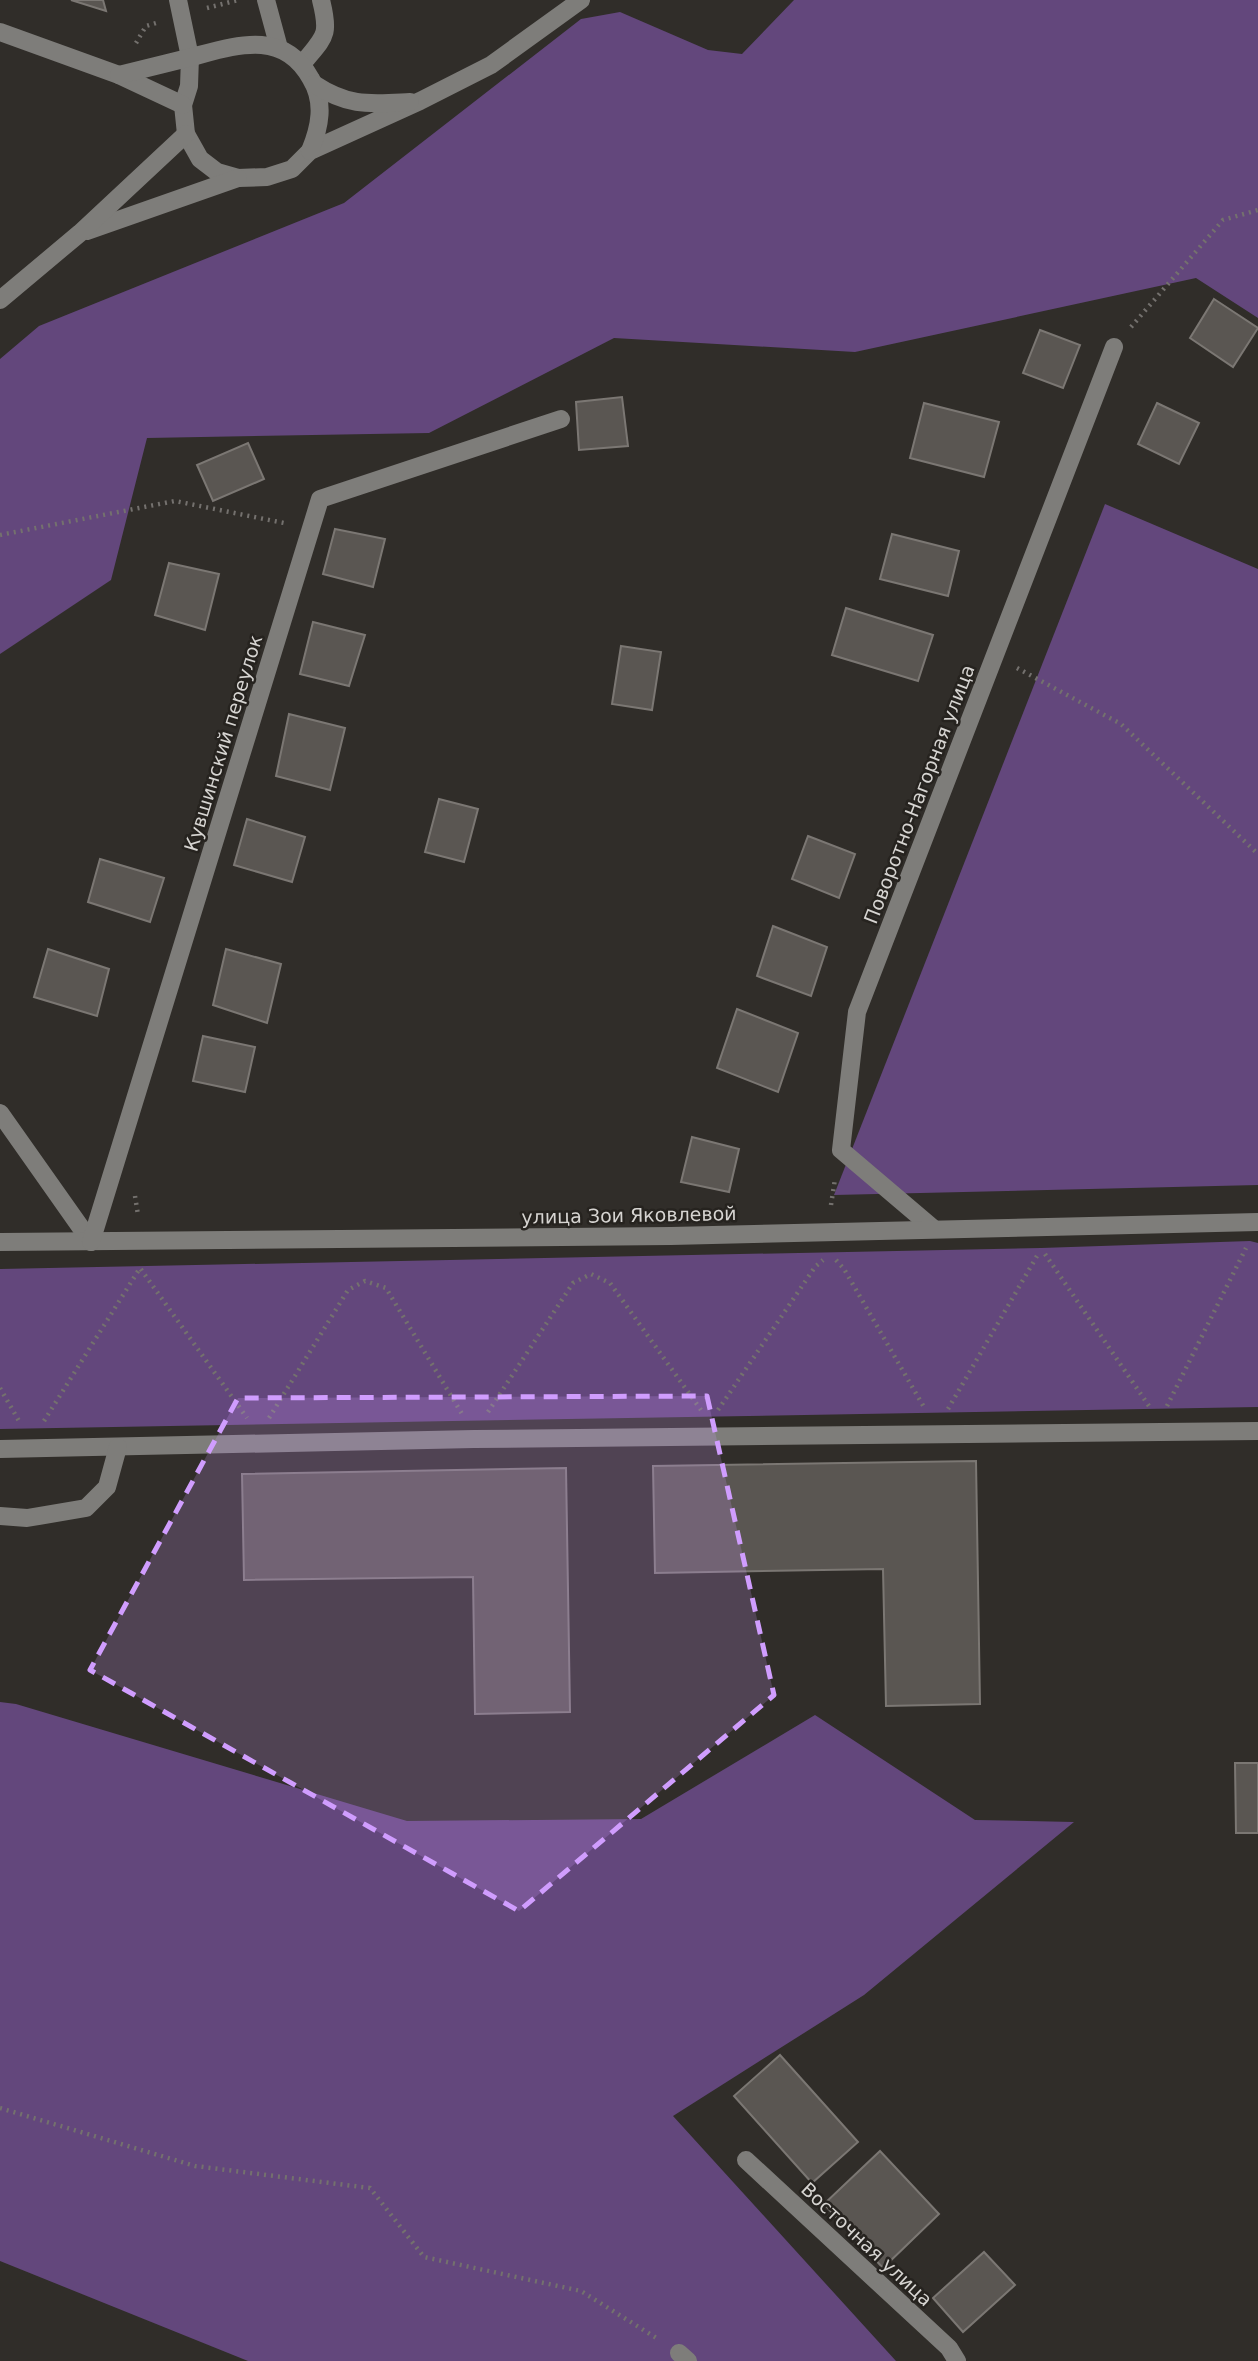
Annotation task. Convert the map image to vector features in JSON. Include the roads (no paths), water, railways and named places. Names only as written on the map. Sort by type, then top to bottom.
[{"type":"street","points":[[178,0],[190,57],[189,86]]},
{"type":"street","points":[[266,0],[279,48]]},
{"type":"street","points":[[303,63],[325,36],[327,22],[321,0]]},
{"type":"street","points":[[224,48],[200,64],[189,86],[183,105],[186,134],[200,159],[217,172],[238,177],[267,177],[292,169],[310,151],[420,102],[492,65],[581,0]]},
{"type":"street","points":[[0,32],[119,75],[183,105]]},
{"type":"street","points":[[119,75],[253,43],[279,48],[303,63],[314,84],[320,109],[319,129],[310,151]]},
{"type":"street","points":[[314,84],[335,97],[368,104],[420,102]]},
{"type":"street","points":[[0,299],[80,233],[186,134]]},
{"type":"street","points":[[80,233],[238,177]]},
{"type":"street","name":"Поворотно-Нагорная улица","points":[[934,1229],[841,1150],[857,1013],[1114,347]]},
{"type":"street","name":"Кувшинский переулок","points":[[90,1242],[320,499],[561,419]]},
{"type":"street","points":[[0,1114],[90,1242]]},
{"type":"street","name":"улица Зои Яковлевой","points":[[0,1242],[671,1236],[1258,1222]]},
{"type":"street","points":[[0,1449],[461,1440],[1258,1431]]},
{"type":"street","points":[[0,1516],[27,1518],[86,1508],[107,1487],[118,1447]]},
{"type":"street","name":"Восточная улица","points":[[746,2160],[949,2348],[957,2361]]}]
